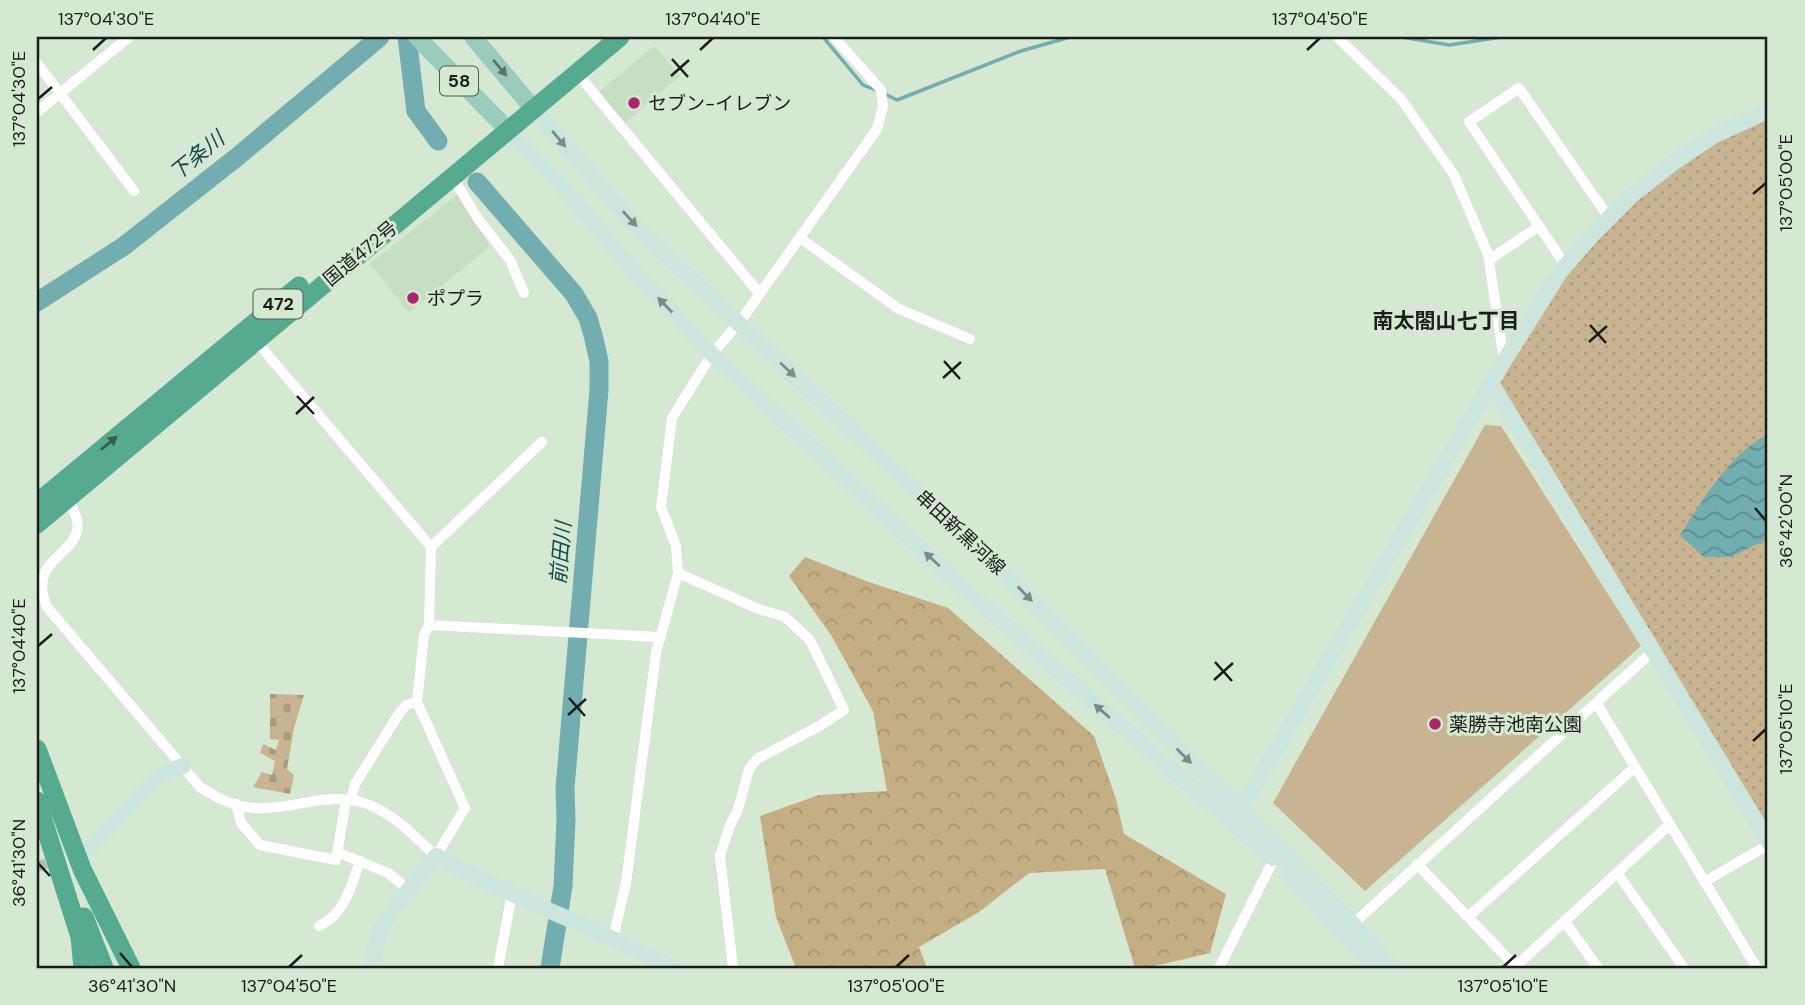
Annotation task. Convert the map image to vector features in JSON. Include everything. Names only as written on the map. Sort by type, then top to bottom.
[{"type":"highway","name":"国道472号","points":[[37,524],[62,493],[504,126],[602,37]]},
{"type":"highway","name":"国道472号","points":[[530,104],[577,73],[620,37]]},
{"type":"highway","name":"国道472号","points":[[37,503],[62,493],[255,340],[453,176],[504,126]]},
{"type":"highway","points":[[37,749],[118,968]]},
{"type":"highway","points":[[37,801],[80,937],[83,968]]},
{"type":"highway","points":[[51,842],[104,968]]},
{"type":"highway","points":[[82,869],[131,968]]},
{"type":"main road","name":"58","points":[[473,37],[530,104]]},
{"type":"main road","name":"58","points":[[418,38],[504,126]]},
{"type":"main road","name":"串田新黒河線","points":[[530,104],[633,224],[1008,577],[1376,968]]},
{"type":"main road","points":[[1232,813],[1252,790],[1504,361],[1566,266],[1631,196],[1673,163],[1713,136],[1768,111]]},
{"type":"main road","name":"串田新黒河線","points":[[504,126],[561,185],[639,278],[712,354],[964,589],[1109,718],[1232,813],[1353,924],[1392,968]]},
{"type":"main road","points":[[1491,383],[1768,843]]},
{"type":"main road","points":[[90,847],[160,774],[183,766]]},
{"type":"main road","points":[[371,968],[379,933],[390,913],[436,856],[476,878],[613,937],[672,968]]},
{"type":"street","points":[[37,112],[129,37]]},
{"type":"street","points":[[613,937],[626,883],[660,637],[678,573],[676,546],[661,507],[672,418],[712,354],[739,323],[877,129],[883,106],[881,90],[834,37]]},
{"type":"street","points":[[1337,37],[1401,99],[1454,175],[1489,260],[1504,361]]},
{"type":"street","points":[[37,63],[134,191]]},
{"type":"street","points":[[577,73],[759,293]]},
{"type":"street","points":[[1566,266],[1469,122],[1519,88],[1609,218]]},
{"type":"street","points":[[453,176],[478,219],[510,260],[524,293]]},
{"type":"street","points":[[1489,260],[1539,226]]},
{"type":"street","points":[[800,238],[899,309],[970,339]]},
{"type":"street","points":[[62,493],[78,517],[78,531],[45,572],[41,587],[47,607],[200,787],[217,797],[256,808],[319,800],[348,800],[372,806],[393,818],[436,856],[465,808],[417,702],[424,635],[429,625],[431,547],[255,340]]},
{"type":"street","points":[[431,547],[542,442]]},
{"type":"street","points":[[678,573],[756,608],[785,617],[810,640],[844,709],[821,726],[757,760],[749,769],[738,809],[720,856],[733,968]]},
{"type":"street","points":[[429,625],[660,637]]},
{"type":"street","points":[[1353,924],[1653,651]]},
{"type":"street","points":[[236,804],[241,823],[260,845],[336,860],[348,800],[355,784],[400,712],[406,705],[417,702]]},
{"type":"street","points":[[1597,704],[1757,968]]},
{"type":"street","points":[[1468,917],[1634,768]]},
{"type":"street","points":[[1417,864],[1517,967],[1669,825]]},
{"type":"street","points":[[1704,882],[1768,843]]},
{"type":"street","points":[[337,852],[388,873],[409,890]]},
{"type":"street","points":[[1219,968],[1274,859]]},
{"type":"street","points":[[319,926],[347,900],[360,861]]},
{"type":"street","points":[[1618,874],[1684,968]]},
{"type":"street","points":[[498,968],[512,894]]},
{"type":"street","points":[[1565,922],[1598,968]]},
{"type":"shaded area","points":[[654,46],[680,76],[625,123],[599,92]]},
{"type":"shaded area","points":[[458,194],[490,246],[409,313],[370,264]]},
{"type":"green space","points":[[1768,114],[1768,841],[1491,385],[1558,276],[1670,168]]},
{"type":"green space","name":"薬勝寺池南公園","points":[[1485,425],[1501,426],[1641,646],[1365,891],[1273,803]]},
{"type":"green space","points":[[805,557],[866,581],[948,608],[1094,736],[1116,799],[1124,834],[1226,894],[1210,953],[1146,968],[1135,968],[1105,869],[1029,873],[979,912],[919,947],[927,968],[796,968],[776,917],[760,816],[819,795],[887,791],[873,711],[831,635],[789,576]]},
{"type":"green space","points":[[270,694],[304,695],[294,728],[287,769],[294,775],[290,794],[253,787],[262,772],[272,775],[275,761],[260,753],[263,744],[276,750],[279,740],[270,739]]},
{"type":"water","points":[[1768,434],[1768,539],[1730,557],[1704,557],[1680,535],[1729,466]]},
{"type":"waterway","name":"下条川","points":[[37,302],[124,246],[237,157],[380,37]]},
{"type":"waterway","name":"前田川","points":[[407,37],[416,111],[438,141]]},
{"type":"waterway","points":[[823,37],[863,85],[878,91]]},
{"type":"waterway","points":[[885,94],[897,100],[1021,51],[1070,37]]},
{"type":"waterway","points":[[1402,37],[1449,45],[1502,37]]},
{"type":"waterway","name":"前田川","points":[[477,182],[574,294],[588,318],[599,361],[599,390],[565,788],[563,886],[550,968]]},
{"type":"tunnel","points":[[37,867],[58,859]]},
{"type":"place","name":"セブン-イレブン","points":[[634,103]]},
{"type":"place","name":"ポプラ","points":[[413,298]]},
{"type":"place","name":"薬勝寺池南公園","points":[[1435,724]]},
{"type":"district","name":"南太閤山七丁目","points":[[1446,321]]}]
